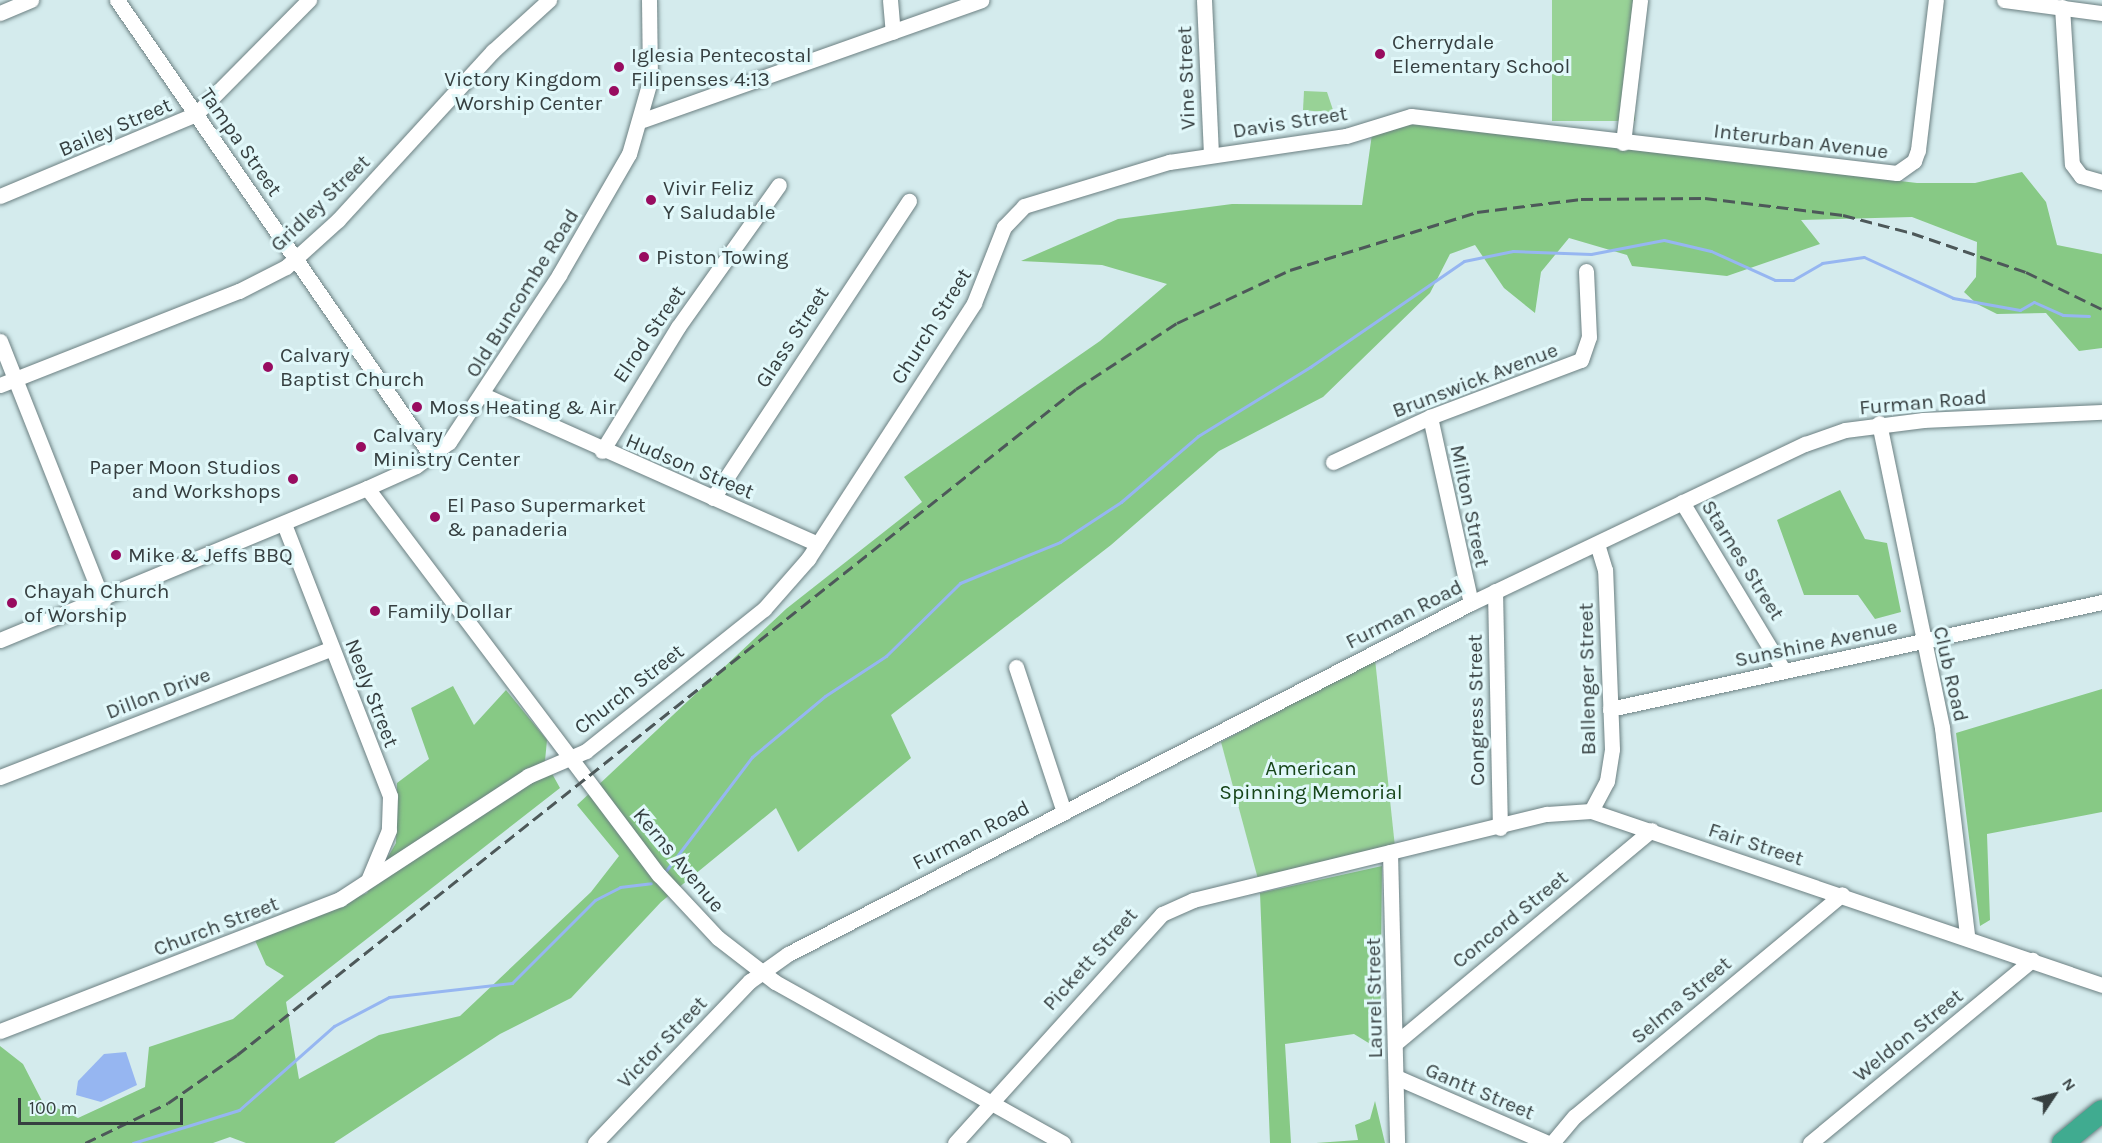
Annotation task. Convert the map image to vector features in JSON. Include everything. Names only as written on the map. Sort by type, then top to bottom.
[{"type":"highway","points":[[2063,1143],[2102,1111]]},
{"type":"street","points":[[0,13],[31,0]]},
{"type":"street","name":"Tampa Street","points":[[117,0],[432,457]]},
{"type":"street","name":"Bailey Street","points":[[0,196],[196,114],[309,0]]},
{"type":"street","name":"Gridley Street","points":[[0,385],[239,291],[296,259],[493,51],[549,0]]},
{"type":"street","name":"Old Buncombe Road","points":[[0,640],[103,601],[367,488],[432,457],[483,395],[605,200],[643,120],[651,55],[649,0]]},
{"type":"street","points":[[890,0],[893,32]]},
{"type":"street","points":[[643,120],[981,0]]},
{"type":"street","name":"Vine Street","points":[[1204,0],[1211,154]]},
{"type":"street","points":[[1623,143],[1640,0]]},
{"type":"street","name":"Interurban Avenue","points":[[1623,143],[1871,173],[1902,171],[1918,150],[1936,0]]},
{"type":"street","points":[[2004,0],[2102,13]]},
{"type":"street","points":[[2062,7],[2070,156],[2081,176],[2102,182]]},
{"type":"street","name":"Davis Street","points":[[1007,220],[1024,206],[1131,172],[1211,154],[1346,136],[1411,116],[1623,143]]},
{"type":"street","name":"Elrod Street","points":[[602,451],[672,337],[779,185]]},
{"type":"street","name":"Glass Street","points":[[713,498],[909,201]]},
{"type":"street","name":"Church Street","points":[[0,1031],[322,907],[528,776],[598,742],[764,609],[796,577],[974,303],[1007,220]]},
{"type":"street","name":"Brunswick Avenue","points":[[1333,462],[1430,417],[1581,360],[1589,337],[1586,272]]},
{"type":"street","points":[[0,341],[103,601]]},
{"type":"street","name":"Hudson Street","points":[[483,395],[602,451],[817,544]]},
{"type":"street","name":"Furman Road","points":[[761,972],[832,929],[1471,603],[1805,444],[1879,423],[2102,412]]},
{"type":"street","name":"Milton Street","points":[[1430,417],[1471,603]]},
{"type":"street","name":"Club Road","points":[[1879,423],[1922,641],[1942,728],[1967,936]]},
{"type":"street","name":"Kerns Avenue","points":[[367,488],[570,756],[691,911],[761,972],[989,1104],[1063,1143]]},
{"type":"street","name":"Starnes Street","points":[[1682,502],[1784,671]]},
{"type":"street","name":"Neely Street","points":[[284,524],[392,808],[369,878]]},
{"type":"street","name":"Ballenger Street","points":[[1591,811],[1611,762],[1605,570],[1597,544]]},
{"type":"street","name":"Congress Street","points":[[1495,591],[1500,828]]},
{"type":"street","name":"Sunshine Avenue","points":[[1610,709],[2102,602]]},
{"type":"street","name":"Dillon Drive","points":[[0,777],[332,648]]},
{"type":"street","points":[[1017,667],[1064,812]]},
{"type":"street","name":"Fair Street","points":[[1390,852],[1500,828],[1548,814],[1591,811],[1967,936],[2102,985]]},
{"type":"street","name":"Concord Street","points":[[1397,1042],[1651,830]]},
{"type":"street","name":"Laurel Street","points":[[1390,852],[1397,1042],[1397,1143]]},
{"type":"street","name":"Pickett Street","points":[[956,1143],[1162,914],[1193,900],[1390,852]]},
{"type":"street","name":"Selma Street","points":[[1550,1143],[1575,1116],[1842,894]]},
{"type":"street","name":"Weldon Street","points":[[1810,1143],[2032,960]]},
{"type":"street","name":"Victor Street","points":[[595,1143],[761,972]]},
{"type":"street","name":"Gantt Street","points":[[1396,1077],[1550,1143]]},
{"type":"green space","points":[[1552,0],[1635,0],[1635,121],[1552,121]]},
{"type":"green space","points":[[1304,91],[1327,92],[1334,113],[1303,110]]},
{"type":"green space","points":[[1422,124],[1917,183],[1975,183],[2022,172],[2046,202],[2057,245],[2102,254],[2102,348],[2079,351],[2046,313],[1997,314],[1977,304],[1964,292],[1976,277],[1977,242],[1912,217],[1801,220],[1820,244],[1727,276],[1632,266],[1627,255],[1569,238],[1541,272],[1535,313],[1504,288],[1475,245],[1450,254],[1430,293],[1323,397],[1219,451],[1111,545],[891,715],[911,758],[798,852],[776,808],[661,902],[571,998],[500,1034],[334,1143],[246,1143],[230,1137],[213,1143],[0,1143],[0,1046],[23,1064],[42,1101],[78,1118],[145,1087],[149,1047],[233,1019],[284,976],[266,965],[254,938],[367,893],[396,843],[397,783],[429,759],[411,708],[453,686],[474,725],[506,690],[547,740],[545,761],[560,788],[286,1002],[299,1079],[379,1035],[460,1016],[591,892],[619,856],[577,805],[786,609],[922,502],[904,477],[1100,341],[1167,284],[1102,265],[1021,261],[1118,219],[1232,204],[1362,205],[1372,134],[1388,126]]},
{"type":"green space","points":[[1840,490],[1865,539],[1887,543],[1901,612],[1875,619],[1858,595],[1804,595],[1777,520]]},
{"type":"green space","name":"American Spinning Memorial","points":[[1375,659],[1395,847],[1258,879],[1221,742]]},
{"type":"green space","points":[[2102,689],[2102,812],[1987,834],[1990,920],[1980,926],[1956,733]]},
{"type":"green space","points":[[1382,866],[1380,1050],[1354,1034],[1285,1044],[1291,1143],[1270,1143],[1260,893]]},
{"type":"green space","points":[[1375,1101],[1385,1143],[1316,1143],[1358,1140],[1355,1125],[1370,1119]]},
{"type":"water","points":[[126,1052],[137,1085],[101,1102],[76,1095],[78,1081],[104,1054]]},
{"type":"waterway","points":[[665,872],[752,757],[825,696],[886,656],[960,583],[1060,542],[1121,502],[1198,436],[1310,367],[1464,261],[1513,251],[1591,254],[1664,240],[1711,251],[1775,280],[1793,280],[1822,263],[1864,257],[1953,298],[2020,310],[2034,302],[2063,315],[2089,316]]},
{"type":"waterway","points":[[133,1143],[239,1110],[334,1026],[389,997],[512,983],[595,900],[620,887],[651,883]]},
{"type":"railway","points":[[85,1143],[168,1103],[237,1055],[1076,389],[1177,323],[1290,270],[1477,212],[1581,199],[1705,198],[1843,215],[1912,233],[2026,272],[2102,309]]},
{"type":"place","name":"Cherrydale Elementary School","points":[[1380,54]]},
{"type":"place","name":"Iglesia Pentecostal Filipenses 4:13","points":[[619,67]]},
{"type":"place","name":"Victory Kingdom Worship Center","points":[[614,91]]},
{"type":"place","name":"Vivir Feliz Y Saludable","points":[[651,200]]},
{"type":"place","name":"Piston Towing","points":[[644,257]]},
{"type":"place","name":"Calvary Baptist Church","points":[[268,367]]},
{"type":"place","name":"Moss Heating & Air","points":[[417,407]]},
{"type":"place","name":"Calvary Ministry Center","points":[[361,447]]},
{"type":"place","name":"Paper Moon Studios and Workshops","points":[[293,479]]},
{"type":"place","name":"El Paso Supermarket & panaderia","points":[[435,517]]},
{"type":"place","name":"Mike & Jeffs BBQ","points":[[116,555]]},
{"type":"place","name":"Chayah Church of Worship","points":[[12,603]]},
{"type":"place","name":"Family Dollar","points":[[375,611]]}]
